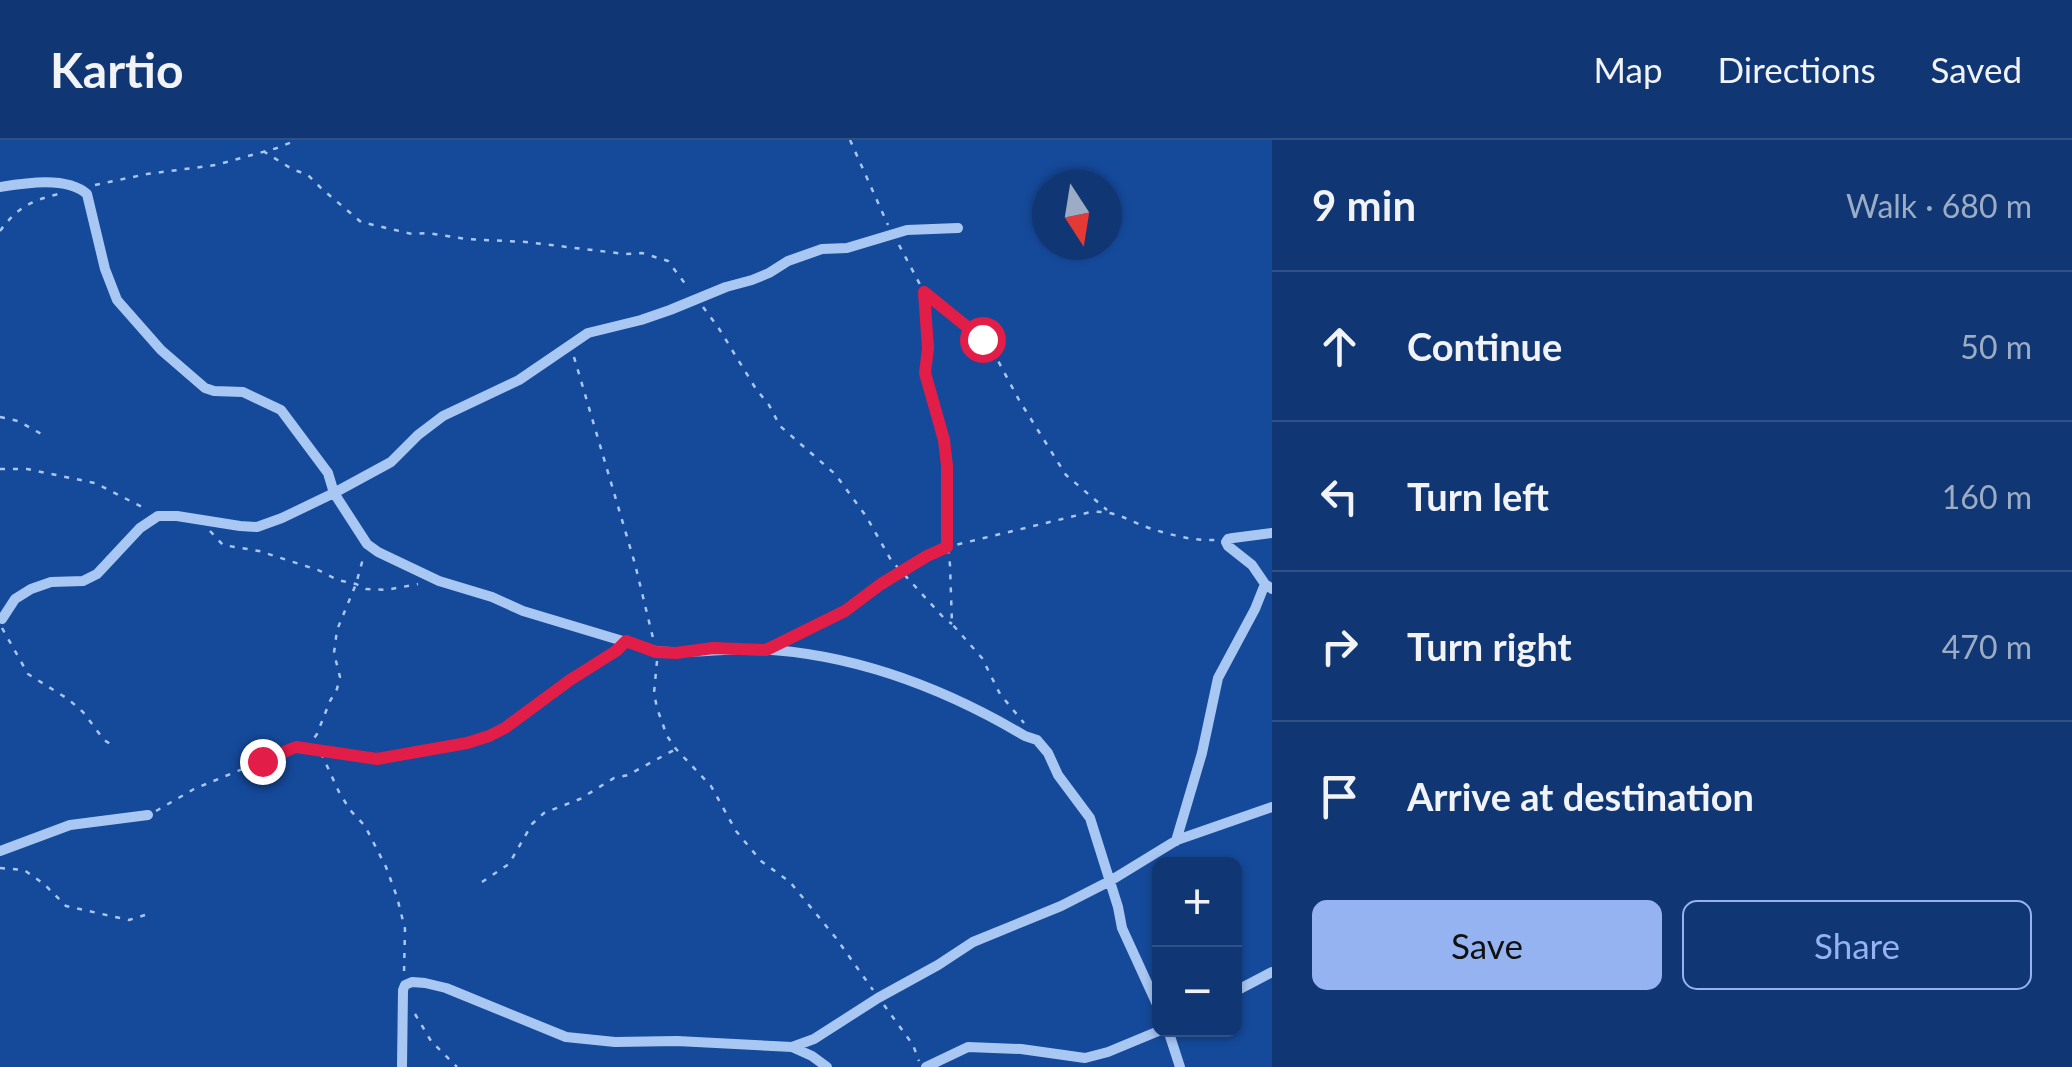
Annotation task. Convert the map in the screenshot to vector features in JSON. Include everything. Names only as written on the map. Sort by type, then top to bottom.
[{"type":"street","points":[[0,187],[71,183],[81,188],[90,200],[105,269],[117,300],[161,350],[204,388],[243,392],[281,410],[328,473],[334,494],[367,544],[378,552],[523,611],[656,652],[713,648],[825,656],[958,700],[1037,740],[1090,818],[1122,928],[1152,994]]},
{"type":"street","points":[[2,619],[15,599],[31,589],[51,582],[83,581],[96,574],[140,528],[158,516],[257,527],[334,494],[391,462],[418,434],[443,416],[510,385],[588,333],[642,320],[769,274],[788,261],[822,249],[848,248],[892,234],[958,228]]},
{"type":"street","points":[[1176,841],[1205,742],[1218,678],[1268,587],[1226,540],[1272,533]]},
{"type":"street","points":[[792,1047],[814,1038],[973,942],[1062,906],[1176,841],[1272,807]]},
{"type":"street","points":[[0,851],[70,825],[148,815]]},
{"type":"street","points":[[1242,988],[1272,972]]},
{"type":"street","points":[[402,1067],[405,985],[412,982],[446,988],[566,1037],[792,1047],[827,1067]]},
{"type":"street","points":[[924,1067],[968,1047],[1021,1048],[1085,1058],[1152,1035]]},
{"type":"street","points":[[1167,1037],[1180,1067]]},
{"type":"path","points":[[0,231],[14,212],[40,199],[146,174],[216,165],[297,140]]},
{"type":"path","points":[[850,140],[892,234],[924,292],[928,348],[925,373],[944,440],[947,466],[952,624]]},
{"type":"path","points":[[263,151],[308,174],[361,222],[412,234],[642,253],[668,260],[708,312],[780,426],[835,474],[866,516],[891,560],[982,658],[1000,694],[1037,740]]},
{"type":"path","points":[[924,292],[982,339],[1066,475],[1108,511],[1154,530],[1202,540],[1226,540]]},
{"type":"path","points":[[571,344],[635,564],[656,652],[657,708],[668,736],[711,786],[736,831],[761,861],[790,882],[836,938],[913,1045],[924,1067]]},
{"type":"path","points":[[0,416],[45,436]]},
{"type":"path","points":[[0,469],[27,469],[95,483],[158,516]]},
{"type":"path","points":[[766,650],[845,611],[881,584],[947,547],[1108,511]]},
{"type":"path","points":[[201,521],[224,545],[259,550],[366,590],[439,580]]},
{"type":"path","points":[[306,749],[318,734],[338,689],[340,677],[334,652],[337,630],[367,544]]},
{"type":"path","points":[[2,619],[2,630],[28,674],[68,699],[112,745]]},
{"type":"path","points":[[148,815],[194,790],[296,747],[377,759],[489,736],[626,641]]},
{"type":"path","points":[[482,882],[509,864],[532,824],[544,813],[580,800],[614,778],[676,749]]},
{"type":"path","points":[[320,751],[344,801],[365,826],[397,897],[406,929],[405,985]]},
{"type":"path","points":[[0,868],[24,870],[66,906],[129,920],[144,915]]},
{"type":"path","points":[[403,1006],[411,1008],[431,1041],[457,1067]]},
{"type":"route","points":[[262,761],[296,747],[377,759],[467,743],[505,728],[626,641],[656,652],[766,650],[845,611],[881,584],[947,547],[947,466],[944,440],[925,373],[928,348],[924,292],[982,339]]}]
